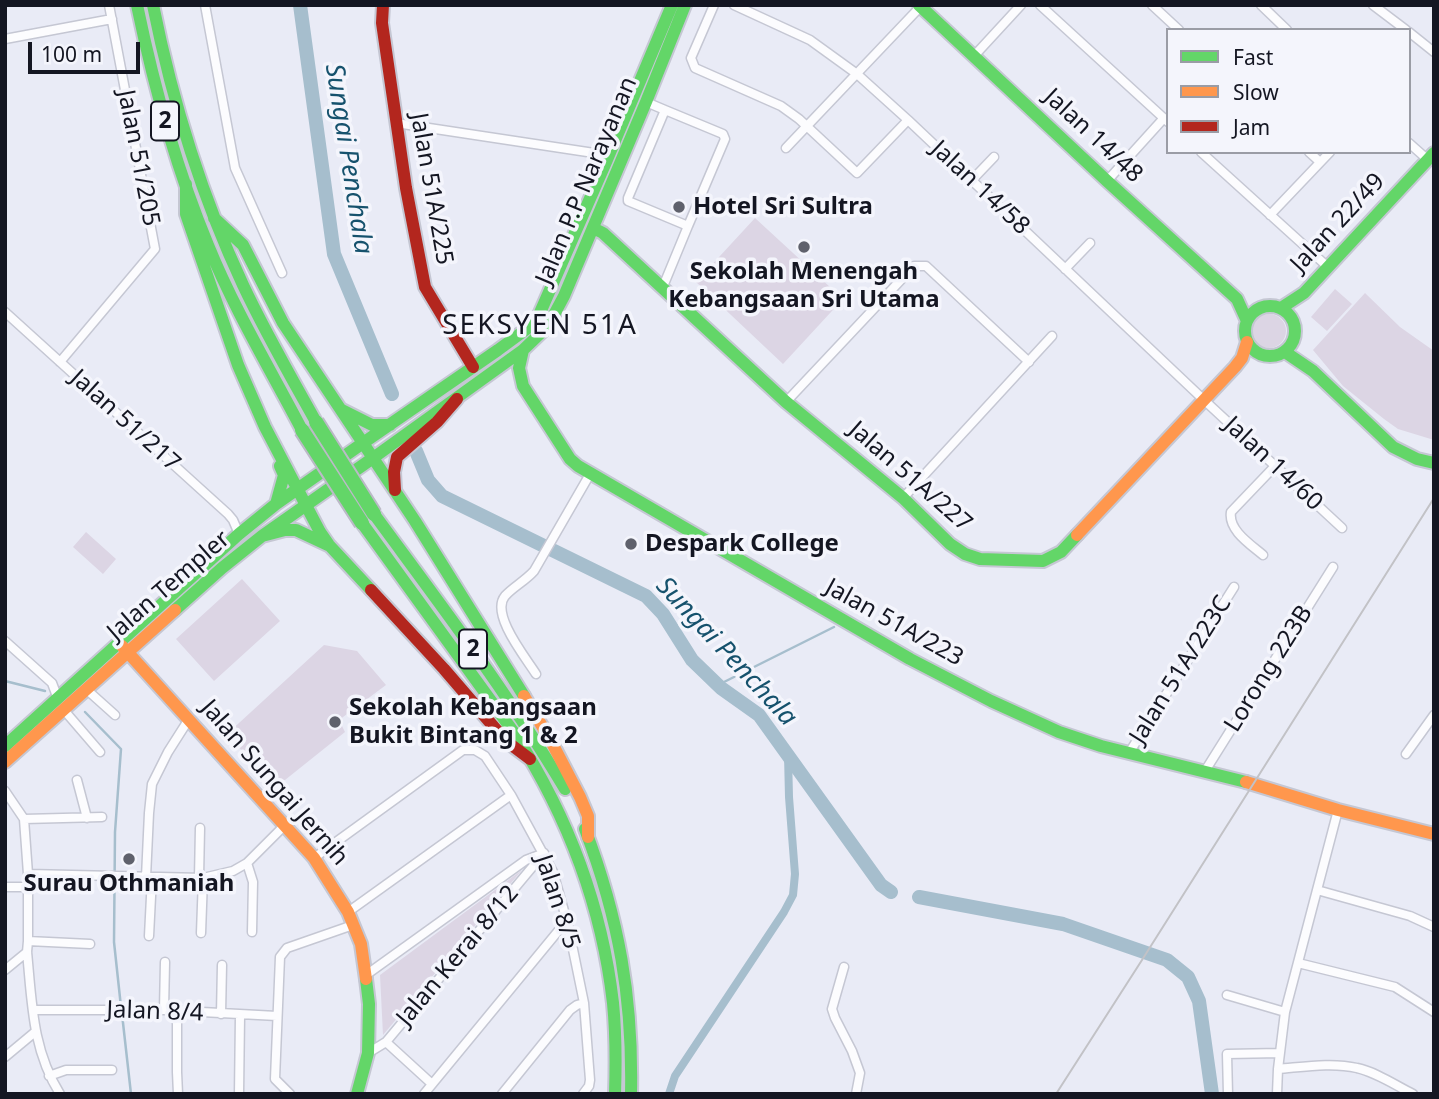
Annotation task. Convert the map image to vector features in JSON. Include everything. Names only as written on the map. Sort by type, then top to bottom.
[{"type":"main road","name":"2","points":[[137,5],[156,92],[209,246],[302,430],[362,523],[483,689],[530,759],[562,819],[579,858],[603,936],[612,990],[616,1044],[615,1094]]},
{"type":"main road","name":"2","points":[[153,5],[161,51],[214,218],[264,329],[316,422],[374,514],[541,748],[565,788],[588,837],[618,932],[627,983],[632,1043],[631,1094]]},
{"type":"main road","name":"Jalan 51A/225","points":[[383,5],[382,23],[396,123],[413,235],[426,290],[473,367]]},
{"type":"main road","name":"Jalan P.P Narayanan","points":[[363,443],[528,328],[539,316],[672,5]]},
{"type":"main road","name":"Jalan P.P Narayanan","points":[[373,458],[457,399],[543,332],[556,312],[593,228],[685,5]]},
{"type":"main road","name":"Jalan 14/48","points":[[920,6],[1237,299],[1247,321]]},
{"type":"main road","name":"Jalan 22/49","points":[[1281,307],[1304,293],[1329,268],[1431,156]]},
{"type":"main road","points":[[186,184],[186,214],[190,226],[238,365],[284,475],[276,504]]},
{"type":"main road","points":[[214,218],[243,245],[283,323],[396,492],[551,741],[588,816],[588,837]]},
{"type":"main road","name":"Jalan 51A/227","points":[[593,228],[603,233],[786,402],[903,498],[950,544],[965,554],[980,559],[1042,561],[1057,555],[1236,367],[1247,342]]},
{"type":"main road","name":"Jalan 22/49","points":[[1294,322],[1304,293]]},
{"type":"main road","name":"Jalan 14/48","points":[[1237,299],[1261,307]]},
{"type":"main road","points":[[1261,307],[1281,307],[1289,313],[1294,322],[1296,332],[1289,346],[1272,356],[1252,348],[1245,335],[1247,321],[1252,313],[1261,307]]},
{"type":"main road","points":[[1289,346],[1393,447],[1417,459],[1434,463]]},
{"type":"main road","name":"Jalan 51A/223","points":[[523,350],[518,374],[523,387],[570,459],[590,474],[840,620],[951,681],[1059,732],[1085,741],[1434,835]]},
{"type":"main road","name":"Jalan 51A/227","points":[[1236,367],[1259,353]]},
{"type":"main road","points":[[396,492],[394,472],[397,457],[427,432],[457,399]]},
{"type":"main road","points":[[341,410],[372,425],[390,425]]},
{"type":"main road","points":[[265,427],[305,506],[329,545],[444,669],[506,741],[530,759]]},
{"type":"main road","name":"Jalan Templer","points":[[5,762],[60,704],[239,534],[276,504],[363,443]]},
{"type":"main road","name":"Jalan Templer","points":[[5,746],[60,704],[86,689],[123,647],[262,536],[373,458]]},
{"type":"main road","points":[[262,536],[299,530],[329,545]]},
{"type":"main road","name":"Jalan Sungai Jernih","points":[[123,647],[314,858],[350,918],[361,944],[369,1004],[368,1053],[357,1094]]},
{"type":"street","name":"Jalan 51/205","points":[[60,362],[155,249],[109,5]]},
{"type":"street","points":[[205,5],[235,168],[282,273]]},
{"type":"street","points":[[714,5],[691,58],[695,68],[781,106],[857,173],[908,120]]},
{"type":"street","name":"Jalan 14/58","points":[[734,5],[810,40],[857,74],[1204,400]]},
{"type":"street","points":[[974,56],[1021,5]]},
{"type":"street","points":[[1040,5],[1166,120],[1107,181]]},
{"type":"street","points":[[1152,5],[1176,28]]},
{"type":"street","points":[[1373,5],[1404,28]]},
{"type":"street","points":[[788,147],[920,6]]},
{"type":"street","points":[[1267,7],[1285,28]]},
{"type":"street","points":[[5,39],[112,19]]},
{"type":"street","points":[[1411,33],[1434,52]]},
{"type":"street","points":[[646,102],[723,134],[725,139],[662,289]]},
{"type":"street","points":[[665,110],[628,201],[688,226]]},
{"type":"street","points":[[396,123],[594,153],[606,162]]},
{"type":"street","points":[[1411,144],[1431,156]]},
{"type":"street","points":[[1203,154],[1329,268]]},
{"type":"street","points":[[1312,154],[1320,162]]},
{"type":"street","points":[[1270,215],[1328,154]]},
{"type":"street","points":[[972,180],[994,157]]},
{"type":"street","points":[[1065,269],[1090,243]]},
{"type":"street","points":[[786,402],[915,266],[926,267],[1029,362]]},
{"type":"street","name":"Jalan 51/217","points":[[5,312],[228,514],[239,534]]},
{"type":"street","points":[[903,498],[1052,336]]},
{"type":"street","name":"Jalan 14/60","points":[[1204,400],[1342,528]]},
{"type":"street","points":[[1263,555],[1233,527],[1231,512],[1275,466]]},
{"type":"street","points":[[536,674],[502,618],[501,603],[505,596],[527,580],[538,565],[590,474]]},
{"type":"street","name":"Lorong 223B","points":[[1205,772],[1333,567]]},
{"type":"street","name":"Jalan 51A/223C","points":[[1129,753],[1234,587]]},
{"type":"street","points":[[5,641],[52,683],[60,704],[100,752]]},
{"type":"street","points":[[86,689],[115,715]]},
{"type":"street","points":[[1406,754],[1433,716]]},
{"type":"street","points":[[149,936],[149,813],[152,785],[168,752],[189,719]]},
{"type":"street","name":"Jalan 8/5","points":[[314,858],[463,750],[475,750],[485,757],[511,795],[553,872],[568,925],[584,1003],[589,1086],[583,1094]]},
{"type":"street","points":[[77,780],[87,818]]},
{"type":"street","points":[[5,791],[24,819],[28,874],[27,952],[35,1032],[49,1076],[59,1094]]},
{"type":"street","points":[[290,1094],[275,1079],[280,957],[287,948],[350,918],[511,795]]},
{"type":"street","points":[[1278,1094],[1278,1069],[1285,1012],[1338,810]]},
{"type":"street","points":[[24,819],[102,817]]},
{"type":"street","points":[[28,874],[201,878],[233,871],[247,863],[285,825]]},
{"type":"street","points":[[200,828],[201,933]]},
{"type":"street","points":[[366,975],[526,860],[544,853]]},
{"type":"street","name":"Jalan Kerai 8/12","points":[[368,1053],[386,1042],[544,853]]},
{"type":"street","points":[[247,863],[253,882],[252,932]]},
{"type":"street","points":[[5,887],[28,887]]},
{"type":"street","points":[[1317,890],[1410,916],[1434,927]]},
{"type":"street","points":[[424,1094],[559,930],[568,925]]},
{"type":"street","points":[[29,941],[90,944]]},
{"type":"street","points":[[5,970],[27,952]]},
{"type":"street","points":[[164,1010],[165,962]]},
{"type":"street","points":[[1298,963],[1395,986],[1434,1012]]},
{"type":"street","points":[[220,1014],[222,965]]},
{"type":"street","points":[[844,967],[832,1009],[860,1073],[856,1094]]},
{"type":"street","points":[[1227,995],[1285,1012]]},
{"type":"street","points":[[502,1094],[570,1010],[584,1003]]},
{"type":"street","name":"Jalan 8/4","points":[[33,1010],[164,1010],[276,1016]]},
{"type":"street","points":[[177,1011],[178,1094]]},
{"type":"street","points":[[239,1094],[240,1016]]},
{"type":"street","points":[[5,1057],[35,1032]]},
{"type":"street","points":[[386,1042],[432,1084]]},
{"type":"street","points":[[1228,1094],[1227,1054],[1280,1053]]},
{"type":"street","points":[[1278,1069],[1334,1066],[1357,1068],[1413,1094]]},
{"type":"street","points":[[49,1076],[66,1070],[112,1070]]},
{"type":"shaded area","points":[[755,218],[843,299],[783,364],[696,282]]},
{"type":"shaded area","points":[[1335,289],[1352,304],[1327,331],[1311,317]]},
{"type":"shaded area","points":[[1365,293],[1400,327],[1434,351],[1434,440],[1398,429],[1384,419],[1343,386],[1313,350]]},
{"type":"shaded area","points":[[1269,314],[1281,319],[1286,331],[1281,343],[1269,348],[1257,343],[1252,331],[1257,319]]},
{"type":"shaded area","points":[[86,532],[116,559],[103,574],[73,547]]},
{"type":"shaded area","points":[[242,579],[280,621],[214,681],[176,639]]},
{"type":"shaded area","points":[[324,645],[357,651],[386,685],[339,720],[345,732],[275,788],[227,734]]},
{"type":"shaded area","points":[[522,870],[383,1035],[380,975]]},
{"type":"waterway","name":"Sungai Penchala","points":[[300,5],[334,254],[392,394]]},
{"type":"waterway","name":"Sungai Penchala","points":[[416,451],[428,480],[442,496],[646,596],[663,614],[692,660],[721,688],[759,715],[881,885],[891,892]]},
{"type":"waterway","points":[[718,685],[834,627]]},
{"type":"waterway","points":[[5,681],[45,691]]},
{"type":"waterway","points":[[85,712],[121,749],[115,832],[114,942],[121,1007]]},
{"type":"waterway","points":[[669,1094],[675,1076],[793,895],[795,874],[788,755]]},
{"type":"waterway","name":"Sungai Penchala","points":[[919,897],[1063,924],[1167,960],[1188,977],[1199,1001],[1212,1094]]},
{"type":"waterway","points":[[122,1014],[131,1094]]},
{"type":"tram line","points":[[1056,1094],[1434,498]]},
{"type":"traffic: fast","points":[[137,5],[167,127],[196,216],[229,292],[302,430]]},
{"type":"traffic: fast","points":[[153,5],[179,112],[214,217],[251,303],[316,422]]},
{"type":"traffic: fast","points":[[363,443],[498,350],[528,328],[539,315],[672,5]]},
{"type":"traffic: fast","points":[[373,458],[523,350],[548,326],[564,296],[685,5]]},
{"type":"traffic: fast","points":[[919,5],[1237,299],[1247,321]]},
{"type":"traffic: fast","points":[[1281,308],[1304,293],[1434,153]]},
{"type":"traffic: fast","points":[[186,184],[186,214],[238,365],[265,427],[320,532],[371,590]]},
{"type":"traffic: fast","points":[[214,218],[243,245],[283,323],[415,521],[524,696]]},
{"type":"traffic: fast","points":[[593,228],[603,233],[786,402],[903,498],[950,544],[965,554],[980,559],[1043,561],[1061,552],[1077,535]]},
{"type":"traffic: fast","points":[[1270,306],[1288,313],[1295,331],[1288,349],[1270,356],[1252,349],[1245,331],[1252,313],[1270,306]]},
{"type":"traffic: fast","points":[[523,350],[519,368],[523,386],[570,459],[578,466],[910,659],[991,701],[1059,732],[1101,746],[1246,782]]},
{"type":"traffic: fast","points":[[1285,352],[1313,371],[1393,447],[1417,459],[1434,463]]},
{"type":"traffic: fast","points":[[342,410],[372,425],[390,425]]},
{"type":"traffic: fast","points":[[316,422],[374,514]]},
{"type":"traffic: fast","points":[[302,430],[362,523]]},
{"type":"traffic: fast","points":[[5,746],[239,534],[276,504],[363,443]]},
{"type":"traffic: fast","points":[[175,610],[262,536],[373,458]]},
{"type":"traffic: fast","points":[[276,504],[284,475],[280,466]]},
{"type":"traffic: fast","points":[[374,514],[497,684],[565,789]]},
{"type":"traffic: fast","points":[[362,523],[515,734],[566,829],[591,897],[608,967],[615,1026],[615,1094]]},
{"type":"traffic: fast","points":[[262,536],[296,530],[328,545]]},
{"type":"traffic: fast","points":[[585,829],[607,895],[622,959],[629,1025],[631,1094]]},
{"type":"traffic: fast","points":[[357,1094],[368,1053],[369,1004],[366,979]]},
{"type":"traffic: slow","points":[[1077,535],[1235,367],[1242,358],[1247,342]]},
{"type":"traffic: slow","points":[[5,762],[175,610]]},
{"type":"traffic: slow","points":[[122,646],[314,858],[348,912],[361,944],[366,979]]},
{"type":"traffic: slow","points":[[524,696],[580,797],[588,816],[588,837]]},
{"type":"traffic: slow","points":[[1246,782],[1338,810],[1434,834]]},
{"type":"traffic: jam","points":[[383,5],[382,23],[406,188],[425,287],[473,367]]},
{"type":"traffic: jam","points":[[395,490],[397,457],[437,422],[457,399]]},
{"type":"traffic: jam","points":[[371,590],[506,741],[530,759]]},
{"type":"place","name":"Hotel Sri Sultra","points":[[679,207]]},
{"type":"place","name":"Sekolah Menengah Kebangsaan Sri Utama","points":[[804,247]]},
{"type":"place","name":"Despark College","points":[[631,544]]},
{"type":"place","name":"Sekolah Kebangsaan Bukit Bintang 1 & 2","points":[[335,722]]},
{"type":"place","name":"Surau Othmaniah","points":[[129,859]]},
{"type":"district","name":"SEKSYEN 51A","points":[[540,326]]}]
